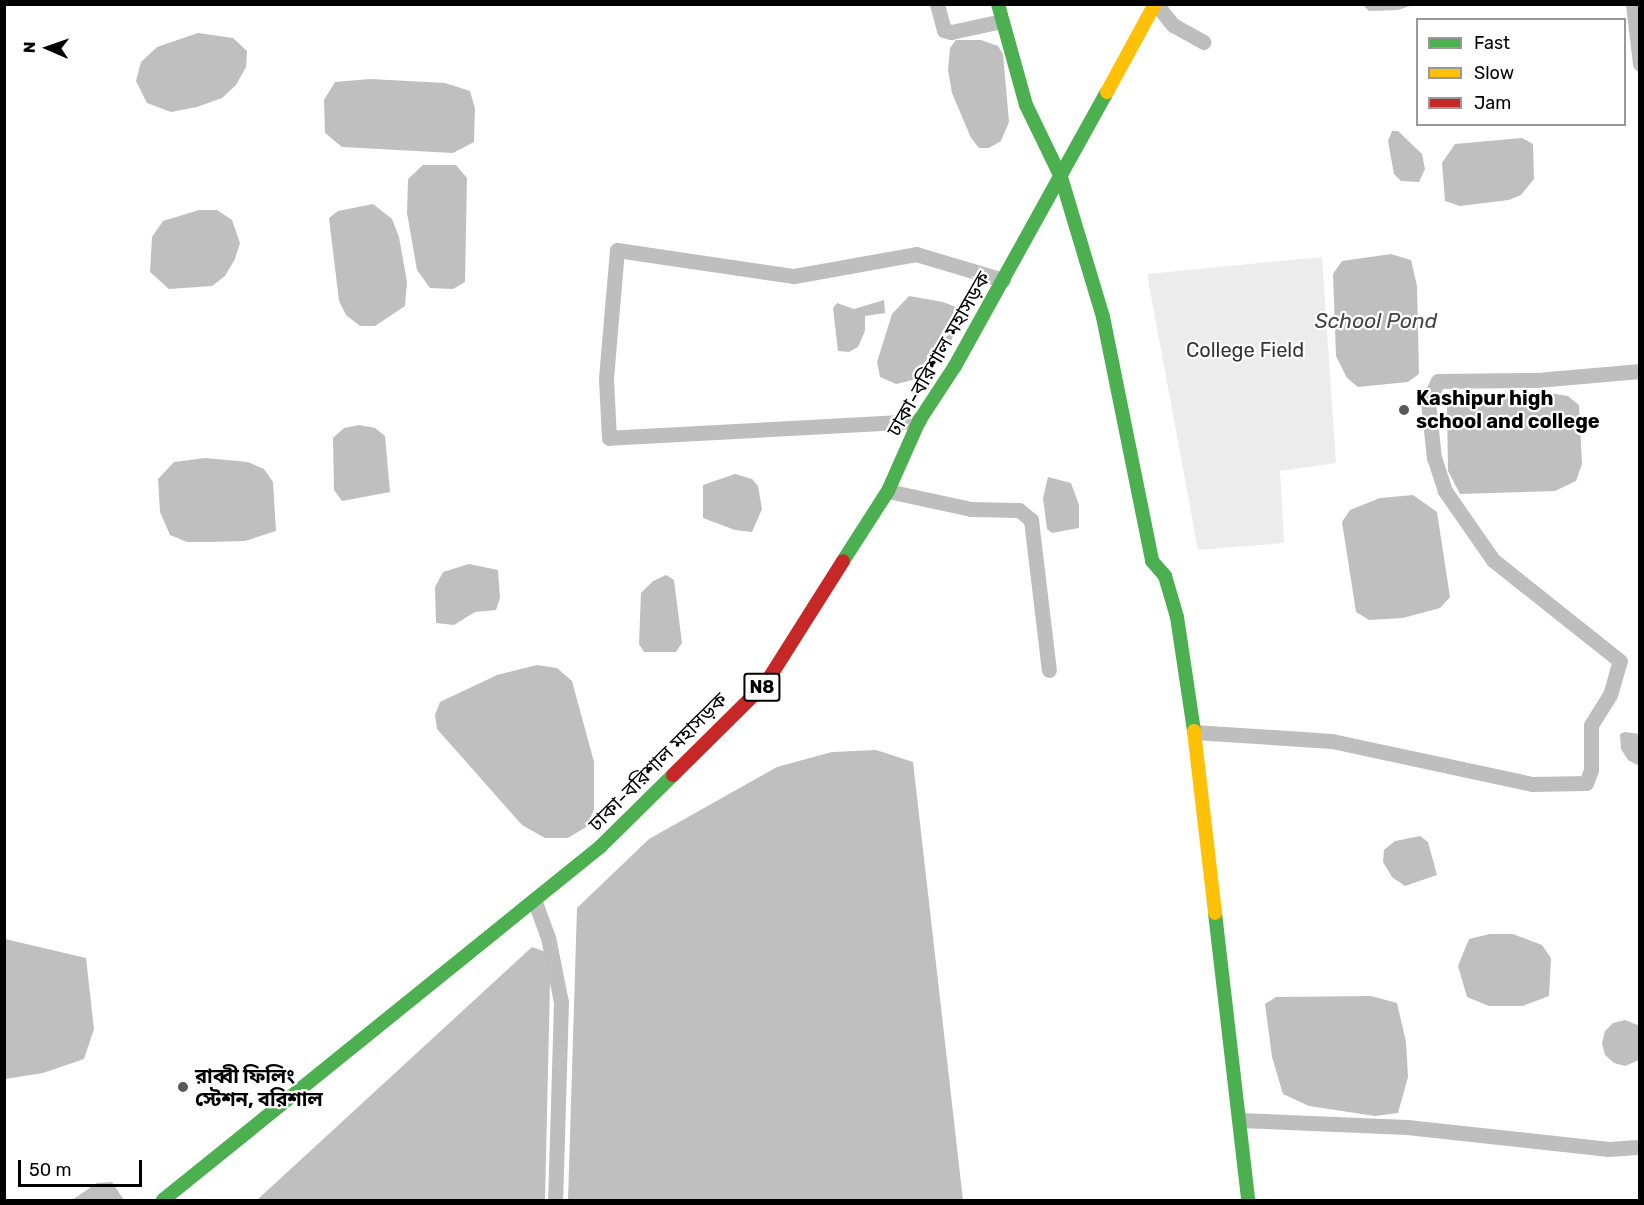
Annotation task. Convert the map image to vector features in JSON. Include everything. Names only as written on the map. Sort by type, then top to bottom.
[{"type":"main road","points":[[998,4],[1026,105],[1061,177],[1103,317],[1152,561],[1165,576],[1177,617],[1194,732],[1248,1200]]},
{"type":"main road","name":"ঢাকা-বরিশাল মহাসড়ক","points":[[163,1200],[535,902],[600,847],[766,683],[888,491],[919,420],[955,366],[1155,4]]},
{"type":"street","points":[[937,4],[944,30],[951,32],[1002,21]]},
{"type":"street","points":[[1155,4],[1173,25],[1204,42]]},
{"type":"street","points":[[1633,4],[1640,64]]},
{"type":"street","points":[[919,420],[609,438],[606,378],[617,250],[794,276],[916,254],[1003,280]]},
{"type":"street","points":[[1194,732],[1332,741],[1532,784],[1586,783],[1591,770],[1591,725],[1610,695],[1620,661],[1493,560],[1444,491],[1434,458],[1428,402],[1438,381],[1537,380],[1640,371]]},
{"type":"street","points":[[888,491],[971,509],[1019,510],[1031,520],[1049,670]]},
{"type":"street","points":[[535,902],[548,937],[561,1002],[555,1200]]},
{"type":"street","points":[[1239,1120],[1407,1126],[1610,1149],[1640,1147]]},
{"type":"green space","name":"College Field","points":[[1322,257],[1336,463],[1280,471],[1284,543],[1198,550],[1147,274]]},
{"type":"water","points":[[1363,5],[1413,5],[1398,10],[1369,11]]},
{"type":"water","points":[[198,33],[233,38],[247,51],[246,67],[236,85],[222,98],[197,107],[171,112],[147,103],[136,81],[141,62],[157,47]]},
{"type":"water","points":[[956,40],[981,40],[998,46],[1003,54],[1009,122],[1001,141],[989,148],[979,148],[971,138],[952,93],[948,70],[950,48]]},
{"type":"water","points":[[370,79],[445,83],[470,91],[475,109],[474,142],[453,153],[342,147],[325,133],[324,100],[335,82]]},
{"type":"water","points":[[1392,131],[1398,131],[1422,154],[1425,169],[1419,182],[1401,181],[1394,174],[1388,141]]},
{"type":"water","points":[[1522,138],[1533,144],[1534,179],[1521,195],[1509,200],[1460,206],[1445,201],[1442,163],[1455,144]]},
{"type":"water","points":[[423,165],[456,165],[467,178],[465,282],[453,289],[430,288],[417,270],[407,213],[408,179]]},
{"type":"water","points":[[373,204],[392,219],[399,237],[407,282],[405,306],[375,326],[360,326],[346,315],[339,301],[329,218],[338,211]]},
{"type":"water","points":[[199,210],[217,210],[232,220],[240,243],[235,259],[225,276],[212,286],[169,289],[150,272],[152,237],[163,221]]},
{"type":"water","name":"School Pond","points":[[1391,254],[1411,260],[1417,286],[1419,374],[1408,382],[1358,387],[1347,378],[1336,356],[1333,274],[1342,261]]},
{"type":"water","points":[[909,296],[943,302],[961,309],[958,327],[941,359],[917,379],[896,384],[880,377],[877,362],[892,314]]},
{"type":"water","points":[[884,300],[885,313],[865,316],[865,331],[858,347],[849,352],[838,351],[833,308],[837,303],[854,309]]},
{"type":"water","points":[[1549,393],[1568,396],[1579,405],[1582,464],[1576,481],[1555,491],[1460,494],[1448,471],[1447,406],[1453,395]]},
{"type":"water","points":[[359,425],[375,428],[385,436],[390,492],[342,501],[334,490],[333,438],[344,428]]},
{"type":"water","points":[[205,458],[248,462],[264,469],[273,482],[276,531],[245,541],[187,542],[170,535],[160,512],[158,479],[174,462]]},
{"type":"water","points":[[735,474],[752,479],[758,486],[762,509],[752,532],[735,530],[703,518],[703,485]]},
{"type":"water","points":[[1048,477],[1071,483],[1079,505],[1079,528],[1052,533],[1047,529],[1043,498]]},
{"type":"water","points":[[1413,495],[1437,512],[1450,597],[1440,608],[1403,618],[1369,620],[1356,612],[1342,522],[1350,510],[1380,498]]},
{"type":"water","points":[[469,564],[498,570],[500,598],[496,610],[475,612],[454,625],[436,623],[435,587],[443,572]]},
{"type":"water","points":[[666,575],[674,580],[682,643],[676,652],[644,652],[639,644],[641,593],[653,581]]},
{"type":"water","points":[[537,665],[557,668],[572,681],[594,762],[594,810],[586,827],[568,838],[545,838],[522,825],[437,729],[435,715],[440,702],[497,675]]},
{"type":"water","points":[[1625,732],[1639,734],[1639,766],[1628,760],[1621,749],[1620,734]]},
{"type":"water","points":[[876,750],[913,762],[963,1200],[568,1200],[577,908],[649,839],[777,767],[832,752]]},
{"type":"water","points":[[1420,836],[1428,842],[1437,875],[1405,886],[1392,877],[1383,862],[1384,850],[1395,841]]},
{"type":"water","points":[[1490,934],[1513,934],[1542,945],[1551,958],[1549,996],[1523,1006],[1489,1006],[1467,997],[1458,966],[1469,939]]},
{"type":"water","points":[[5,939],[86,958],[94,1029],[84,1059],[43,1073],[5,1079]]},
{"type":"water","points":[[532,947],[546,952],[550,983],[545,1200],[257,1200]]},
{"type":"water","points":[[1371,996],[1397,1003],[1406,1042],[1408,1077],[1398,1113],[1375,1116],[1309,1106],[1283,1094],[1272,1057],[1265,1004],[1276,997]]},
{"type":"water","points":[[1625,1020],[1640,1026],[1639,1060],[1625,1066],[1614,1063],[1605,1055],[1602,1043],[1605,1031],[1613,1023]]},
{"type":"water","points":[[112,1182],[124,1200],[72,1200],[97,1183]]},
{"type":"traffic: fast","points":[[998,4],[1026,105],[1061,177],[1103,317],[1152,561],[1165,576],[1177,617],[1194,731]]},
{"type":"traffic: fast","points":[[843,561],[888,491],[919,421],[955,366],[1107,92]]},
{"type":"traffic: fast","points":[[163,1200],[600,847],[673,775]]},
{"type":"traffic: fast","points":[[1215,913],[1248,1200]]},
{"type":"traffic: slow","points":[[1107,92],[1155,4]]},
{"type":"traffic: slow","points":[[1194,731],[1215,913]]},
{"type":"traffic: jam","points":[[673,775],[766,683],[843,561]]},
{"type":"place","name":"Kashipur high school and college","points":[[1404,410]]},
{"type":"place","name":"রাব্বী ফিলিং স্টেশন, বরিশাল","points":[[183,1087]]}]
